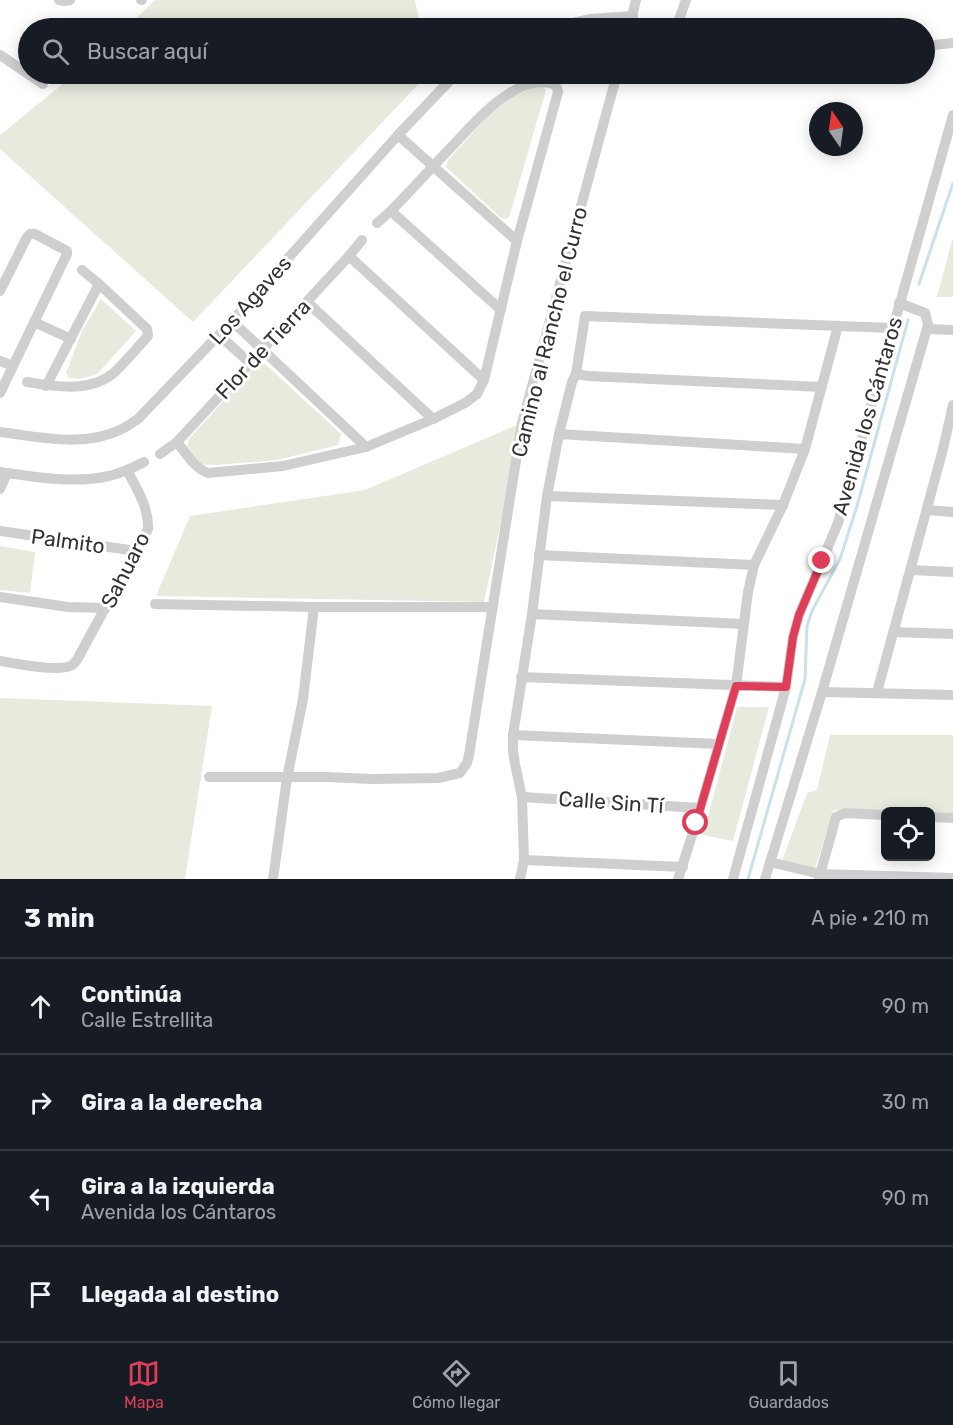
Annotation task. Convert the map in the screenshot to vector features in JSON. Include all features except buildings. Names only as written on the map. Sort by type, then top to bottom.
[{"type":"street","points":[[59,0],[70,0]]},
{"type":"street","points":[[605,18],[633,16],[636,0]]},
{"type":"street","points":[[680,18],[686,0]]},
{"type":"street","points":[[935,45],[953,43]]},
{"type":"street","points":[[0,55],[18,67]]},
{"type":"street","name":"Los Agaves","points":[[0,432],[68,440],[92,439],[122,429],[138,419],[232,321],[446,84]]},
{"type":"street","points":[[377,223],[392,211],[496,102],[529,84]]},
{"type":"street","points":[[177,442],[195,465],[208,473],[283,466],[366,447],[433,419],[465,403],[477,394],[484,380],[517,241],[558,92],[554,84]]},
{"type":"street","name":"Camino al Rancho el Curro","points":[[287,778],[438,778],[456,775],[464,769],[469,755],[522,423],[614,84]]},
{"type":"street","points":[[899,303],[953,115]]},
{"type":"street","points":[[398,135],[517,241]]},
{"type":"street","points":[[392,211],[501,310]]},
{"type":"street","points":[[0,291],[30,234],[35,234],[66,250],[68,255],[13,366],[3,379],[0,393]]},
{"type":"street","name":"Flor de Tierra","points":[[160,454],[177,442],[362,240]]},
{"type":"street","points":[[349,256],[484,380]]},
{"type":"street","points":[[27,382],[46,386],[82,387],[93,384],[116,371],[148,336],[147,329],[82,270]]},
{"type":"street","points":[[46,386],[99,284]]},
{"type":"street","points":[[307,302],[433,419]]},
{"type":"street","name":"Avenida los Cántaros","points":[[733,879],[786,687],[793,637],[799,615],[837,523],[899,303],[925,313],[928,325],[822,692],[765,879]]},
{"type":"street","points":[[520,879],[524,860],[522,797],[514,764],[513,735],[547,496],[559,434],[576,374],[585,316],[892,328]]},
{"type":"street","points":[[232,321],[366,447]]},
{"type":"street","points":[[34,322],[71,339]]},
{"type":"street","points":[[678,879],[736,686],[748,592],[754,565],[783,505],[805,449],[838,326]]},
{"type":"street","points":[[927,329],[953,330]]},
{"type":"street","points":[[219,334],[250,363]]},
{"type":"street","points":[[0,360],[13,366]]},
{"type":"street","points":[[576,374],[822,387]]},
{"type":"street","points":[[877,692],[927,510],[948,453],[953,405]]},
{"type":"street","points":[[559,434],[805,449]]},
{"type":"street","points":[[0,489],[4,472],[58,479],[84,479],[109,476],[144,462]]},
{"type":"street","name":"Sahuaro","points":[[0,661],[62,669],[71,666],[78,658],[148,529],[145,506],[127,470]]},
{"type":"street","points":[[547,496],[783,505]]},
{"type":"street","points":[[927,510],[953,512]]},
{"type":"street","name":"Palmito","points":[[0,531],[136,551]]},
{"type":"street","points":[[539,555],[754,565]]},
{"type":"street","points":[[911,570],[953,572]]},
{"type":"street","points":[[0,597],[68,607],[106,608]]},
{"type":"street","points":[[155,604],[314,608],[493,607]]},
{"type":"street","points":[[273,879],[287,778],[303,699],[314,608]]},
{"type":"street","points":[[532,614],[744,624]]},
{"type":"street","points":[[894,632],[953,634]]},
{"type":"street","points":[[521,677],[786,687]]},
{"type":"street","points":[[822,692],[953,695]]},
{"type":"street","points":[[513,735],[719,744]]},
{"type":"street","points":[[209,777],[287,778]]},
{"type":"street","name":"Calle Sin Tí","points":[[522,797],[700,808]]},
{"type":"street","points":[[819,876],[836,817],[845,813],[881,815]]},
{"type":"street","points":[[935,817],[953,818]]},
{"type":"street","points":[[524,860],[683,867]]},
{"type":"street","points":[[770,862],[819,876],[953,878]]},
{"type":"shaded area","points":[[155,0],[415,0],[419,18],[136,18]]},
{"type":"shaded area","points":[[63,84],[419,84],[193,322],[0,149],[0,135]]},
{"type":"shaded area","points":[[541,85],[546,90],[509,218],[502,219],[446,167],[448,160],[489,115],[514,96]]},
{"type":"shaded area","points":[[953,237],[953,297],[937,297]]},
{"type":"shaded area","points":[[101,299],[136,331],[97,374],[81,379],[69,378],[66,373],[82,331]]},
{"type":"shaded area","points":[[265,364],[341,434],[338,445],[277,460],[216,465],[199,464],[187,446],[189,439],[255,366]]},
{"type":"shaded area","points":[[522,423],[484,602],[156,596],[190,516],[365,490]]},
{"type":"shaded area","points":[[0,546],[35,552],[30,593],[0,590]]},
{"type":"shaded area","points":[[0,698],[212,706],[185,879],[0,879]]},
{"type":"shaded area","points":[[737,707],[769,707],[733,841],[703,835]]},
{"type":"shaded area","points":[[830,735],[953,735],[953,815],[935,814],[935,807],[881,807],[881,813],[834,810],[815,868],[782,861],[807,793],[817,790]]},
{"type":"waterway","points":[[919,284],[953,183]]},
{"type":"waterway","points":[[748,879],[805,679],[807,626],[812,611],[840,559],[857,506],[908,320]]},
{"type":"route","points":[[696,823],[736,686],[786,687],[793,637],[799,615],[822,561]]}]
